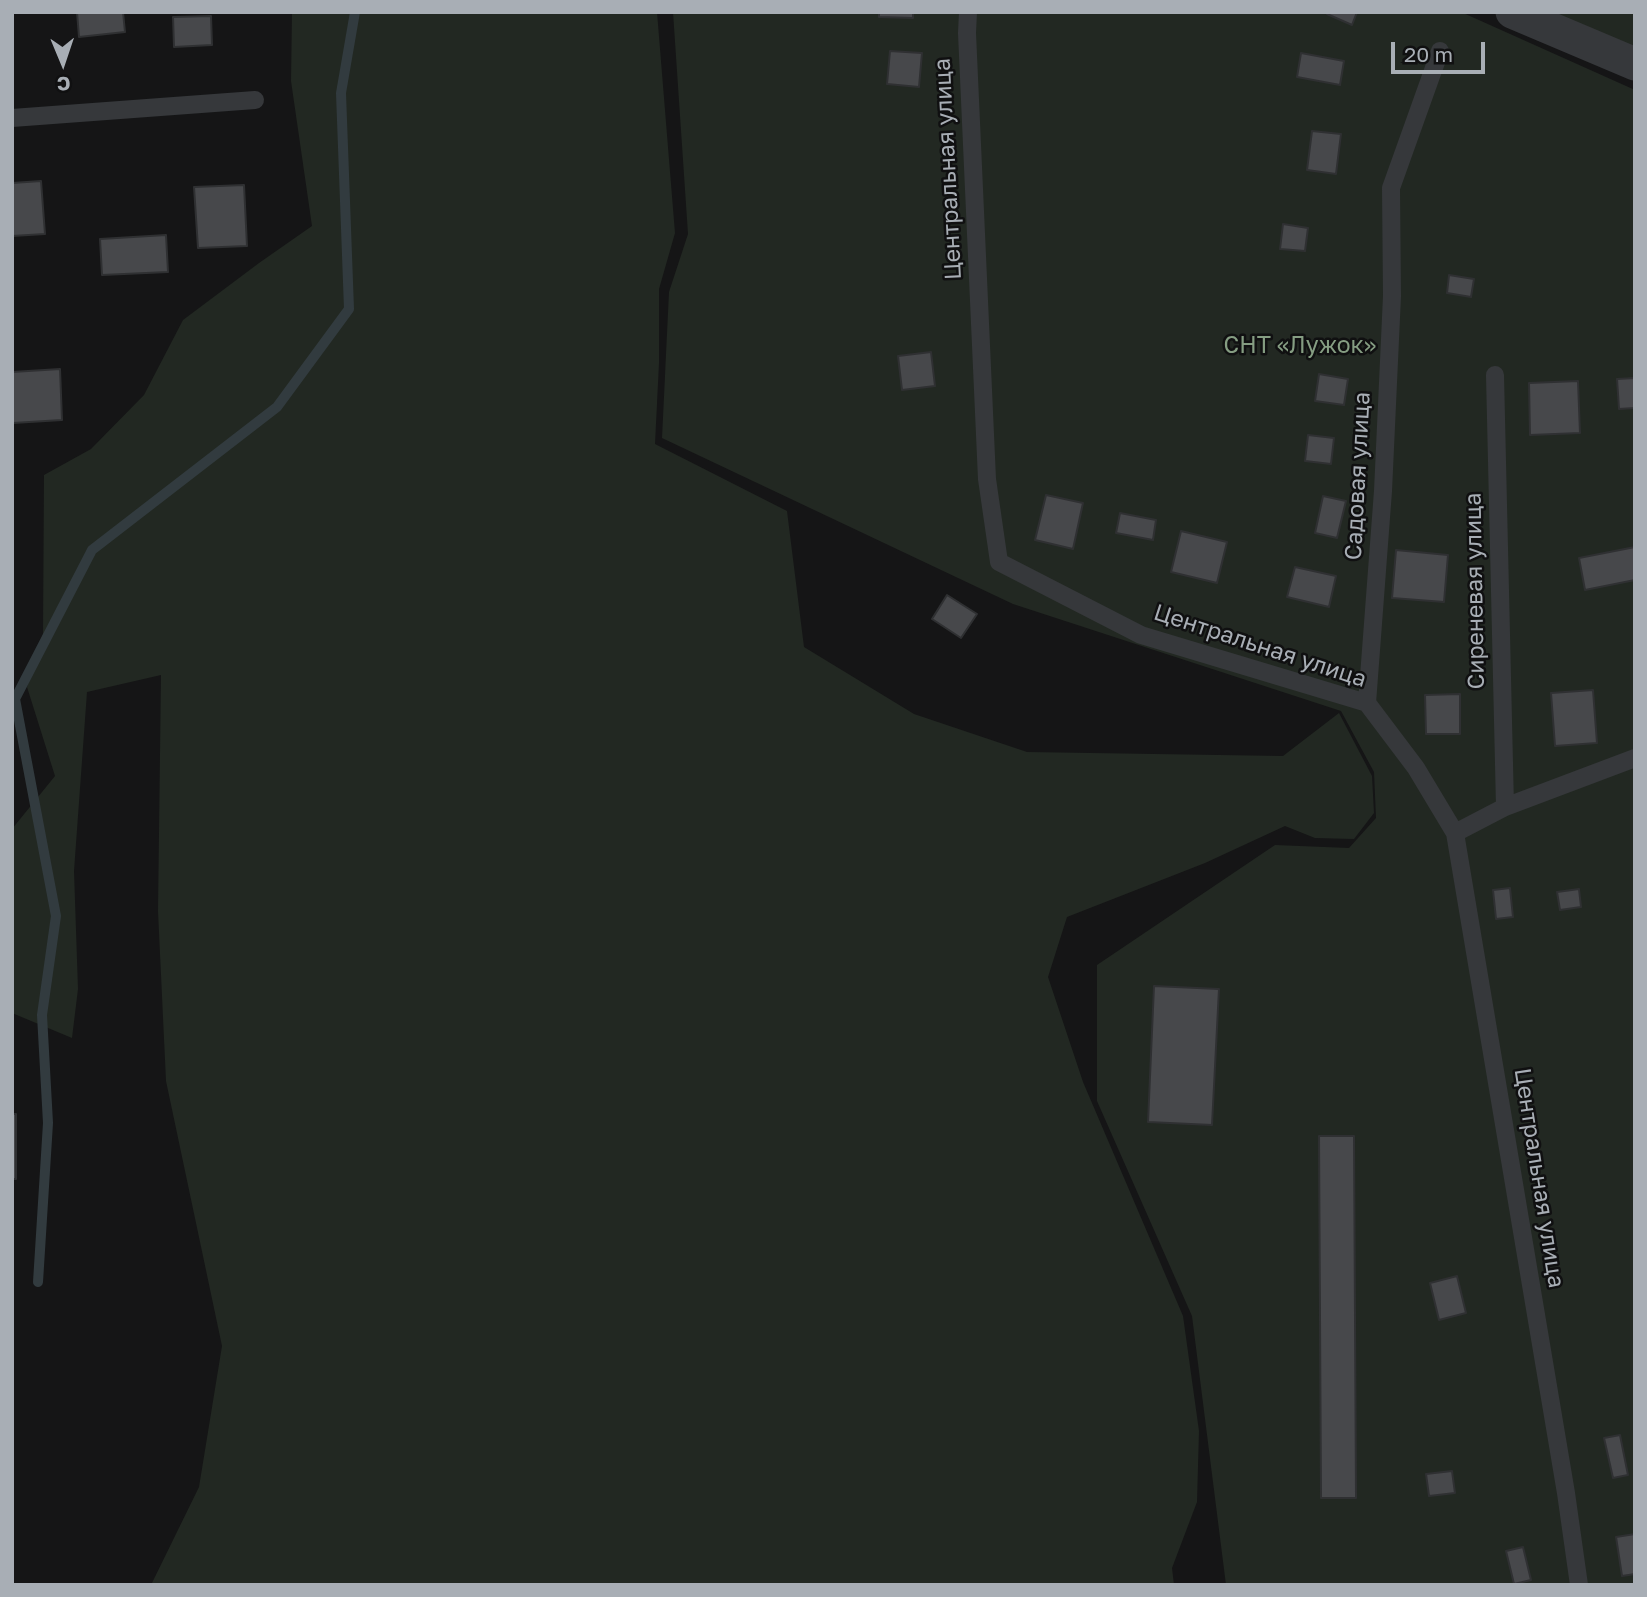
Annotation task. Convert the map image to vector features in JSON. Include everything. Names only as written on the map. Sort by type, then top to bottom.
[{"type":"street","points":[[1512,12],[1635,64]]},
{"type":"lane","name":"Центральная улица","points":[[968,12],[987,479],[999,562],[1141,635],[1367,703],[1416,768],[1455,833],[1564,1480],[1579,1585]]},
{"type":"lane","name":"Садовая улица","points":[[1367,703],[1383,491],[1392,296],[1391,188],[1440,51]]},
{"type":"lane","points":[[12,118],[255,100]]},
{"type":"lane","name":"Сиреневая улица","points":[[1495,375],[1505,807]]},
{"type":"lane","points":[[1455,833],[1505,807],[1635,758]]},
{"type":"green space","points":[[292,12],[657,12],[675,233],[659,289],[655,444],[787,511],[804,647],[914,714],[1027,752],[1283,756],[1339,713],[1372,776],[1374,813],[1354,839],[1315,838],[1285,826],[1205,863],[1067,917],[1048,977],[1083,1082],[1183,1316],[1199,1431],[1197,1502],[1172,1568],[1174,1585],[151,1585],[199,1487],[222,1346],[166,1081],[158,911],[161,675],[87,692],[74,871],[78,989],[72,1038],[12,1013],[12,829],[55,776],[27,687],[43,634],[44,475],[91,449],[144,395],[183,320],[312,226],[291,81]]},
{"type":"green space","name":"СНТ «Лужок»","points":[[673,12],[1461,12],[1635,90],[1635,1585],[1226,1585],[1192,1316],[1097,1101],[1097,965],[1275,845],[1349,848],[1376,818],[1374,772],[1341,711],[1013,604],[662,438],[669,292],[688,234]]},
{"type":"green space","points":[[1539,12],[1635,12],[1635,53]]},
{"type":"building","points":[[77,12],[123,12],[125,32],[79,37]]},
{"type":"building","points":[[879,12],[913,12],[913,18],[879,17]]},
{"type":"building","points":[[1327,12],[1357,12],[1352,25]]},
{"type":"building","points":[[211,16],[212,45],[174,47],[173,17]]},
{"type":"building","points":[[890,51],[922,53],[919,87],[887,84]]},
{"type":"building","points":[[1301,53],[1344,61],[1340,85],[1297,77]]},
{"type":"building","points":[[1312,131],[1341,134],[1336,174],[1307,170]]},
{"type":"building","points":[[41,181],[45,234],[12,236],[12,183]]},
{"type":"building","points":[[244,185],[247,246],[198,248],[194,187]]},
{"type":"building","points":[[1283,224],[1308,228],[1305,251],[1280,249]]},
{"type":"building","points":[[166,235],[168,272],[102,275],[100,239]]},
{"type":"building","points":[[1449,275],[1474,279],[1471,297],[1447,293]]},
{"type":"building","points":[[931,352],[935,386],[902,390],[898,356]]},
{"type":"building","points":[[60,369],[62,420],[13,423],[12,372]]},
{"type":"building","points":[[1319,374],[1348,379],[1344,405],[1315,401]]},
{"type":"building","points":[[1635,378],[1635,408],[1619,409],[1617,379]]},
{"type":"building","points":[[1578,381],[1580,433],[1530,435],[1529,383]]},
{"type":"building","points":[[1308,435],[1334,438],[1331,464],[1305,461]]},
{"type":"building","points":[[1046,495],[1083,503],[1073,549],[1035,540]]},
{"type":"building","points":[[1323,496],[1346,501],[1337,538],[1315,533]]},
{"type":"building","points":[[1120,513],[1156,520],[1153,540],[1116,533]]},
{"type":"building","points":[[1181,531],[1227,542],[1217,583],[1171,572]]},
{"type":"building","points":[[1635,547],[1635,580],[1585,590],[1579,558]]},
{"type":"building","points":[[1396,550],[1448,555],[1444,602],[1392,598]]},
{"type":"building","points":[[1295,567],[1336,576],[1329,607],[1287,597]]},
{"type":"building","points":[[947,595],[977,614],[961,638],[932,619]]},
{"type":"building","points":[[1593,690],[1597,743],[1555,746],[1551,693]]},
{"type":"building","points":[[1460,694],[1460,734],[1426,734],[1425,695]]},
{"type":"building","points":[[1510,888],[1513,917],[1496,919],[1493,890]]},
{"type":"building","points":[[1579,889],[1581,907],[1560,910],[1557,892]]},
{"type":"building","points":[[1154,986],[1219,989],[1212,1125],[1148,1122]]},
{"type":"building","points":[[12,1114],[16,1114],[16,1179],[12,1179]]},
{"type":"building","points":[[1319,1136],[1354,1136],[1356,1498],[1321,1498]]},
{"type":"building","points":[[1457,1276],[1466,1313],[1439,1320],[1430,1283]]},
{"type":"building","points":[[1620,1435],[1628,1475],[1613,1478],[1604,1438]]},
{"type":"building","points":[[1452,1471],[1455,1493],[1429,1496],[1426,1474]]},
{"type":"building","points":[[1635,1534],[1635,1574],[1622,1576],[1616,1537]]},
{"type":"building","points":[[1523,1547],[1531,1580],[1514,1584],[1506,1551]]},
{"type":"waterway","points":[[38,1282],[48,1123],[42,1015],[56,916],[15,699],[92,550],[277,407],[349,309],[341,93],[355,12]]}]
